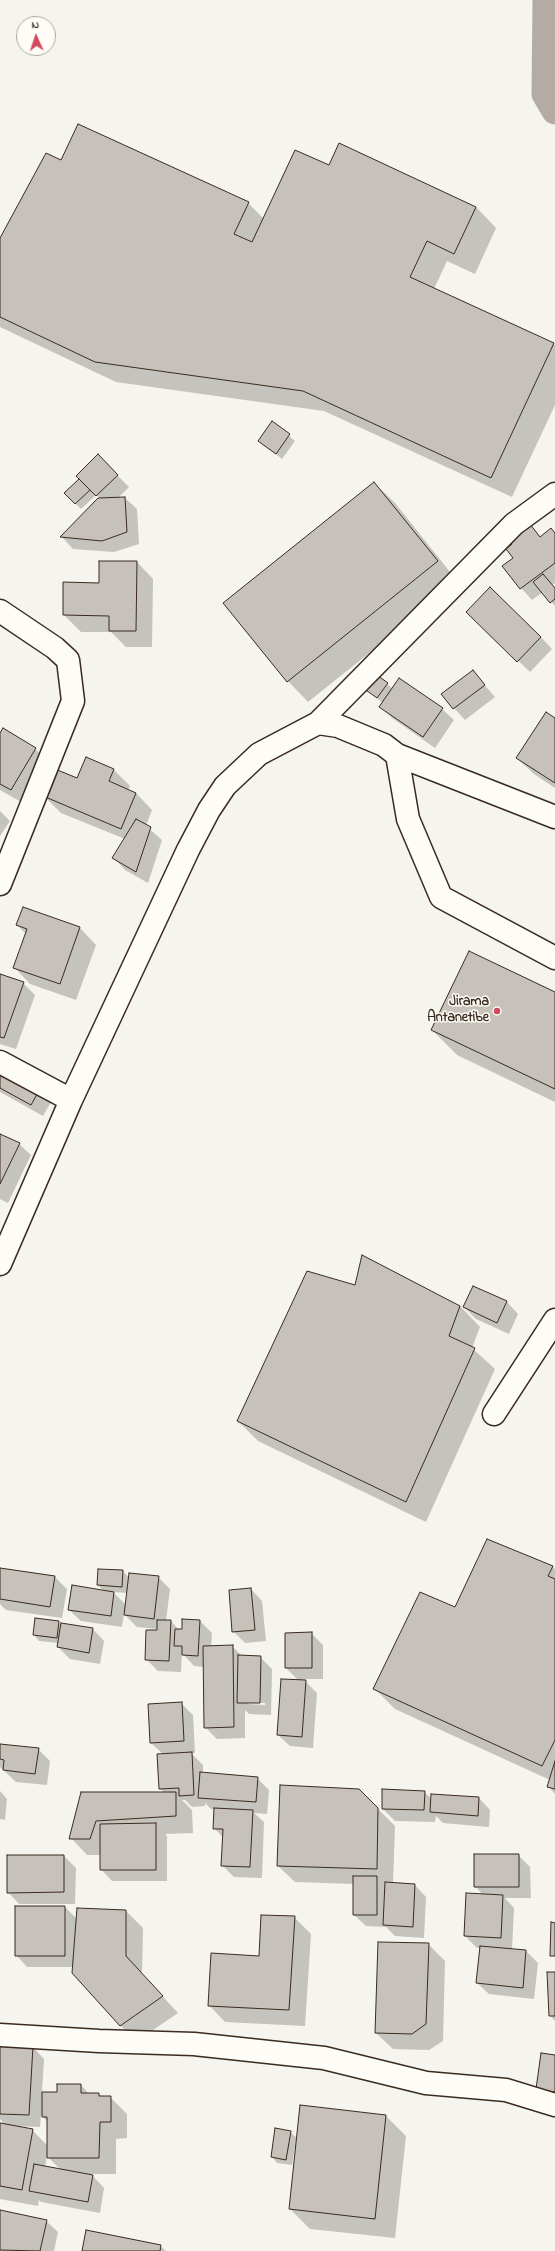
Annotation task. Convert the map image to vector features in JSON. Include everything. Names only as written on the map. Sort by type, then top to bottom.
[{"type":"street","points":[[0,1264],[8,1233],[188,850],[209,810],[225,786],[259,754],[318,723],[514,524],[555,494]]},
{"type":"street","points":[[0,611],[55,648],[68,660],[73,700],[0,884]]},
{"type":"street","points":[[318,723],[338,726],[384,745],[397,755],[555,817]]},
{"type":"street","points":[[397,755],[408,818],[441,897],[555,958]]},
{"type":"street","points":[[0,1062],[71,1100]]},
{"type":"street","points":[[494,1414],[555,1320]]},
{"type":"street","points":[[0,2035],[99,2041],[194,2044],[324,2058],[426,2083],[506,2090],[555,2105]]},
{"type":"building","points":[[78,124],[249,202],[234,234],[252,242],[295,150],[329,165],[339,143],[476,207],[454,254],[427,241],[410,277],[554,343],[491,478],[303,391],[95,362],[0,317],[0,238],[46,153],[61,160]]},
{"type":"building","points":[[272,421],[290,434],[276,454],[258,441]]},
{"type":"building","points":[[98,454],[118,475],[96,496],[76,476]]},
{"type":"building","points":[[79,479],[90,490],[75,504],[64,493]]},
{"type":"building","points":[[374,482],[438,561],[287,682],[223,603]]},
{"type":"building","points":[[125,497],[127,532],[102,541],[60,537],[98,498]]},
{"type":"building","points":[[530,524],[540,537],[551,528],[555,533],[555,563],[520,589],[502,566],[513,558],[506,549],[512,544],[509,540]]},
{"type":"building","points":[[99,561],[137,561],[136,631],[109,631],[109,616],[63,615],[63,582],[99,583]]},
{"type":"building","points":[[543,574],[555,588],[555,599],[550,603],[533,582]]},
{"type":"building","points":[[490,587],[541,637],[517,662],[466,612]]},
{"type":"building","points":[[473,670],[485,685],[453,709],[441,694]]},
{"type":"building","points":[[374,673],[388,683],[377,698],[363,688]]},
{"type":"building","points":[[399,678],[443,708],[423,737],[379,707]]},
{"type":"building","points":[[546,712],[555,718],[555,783],[516,758]]},
{"type":"building","points":[[3,728],[36,748],[11,790],[0,784],[0,733]]},
{"type":"building","points":[[86,757],[114,769],[109,781],[136,793],[121,829],[43,796],[55,769],[77,778]]},
{"type":"building","points":[[136,819],[151,827],[136,872],[112,858]]},
{"type":"building","points":[[23,907],[80,927],[60,984],[13,968],[27,929],[16,925]]},
{"type":"building","name":"Jirama Antanetibe","points":[[469,951],[555,992],[555,1089],[431,1030]]},
{"type":"building","points":[[0,974],[24,982],[4,1038],[0,1037]]},
{"type":"building","points":[[0,1067],[40,1089],[31,1105],[0,1088]]},
{"type":"building","points":[[0,1134],[20,1143],[0,1184]]},
{"type":"building","points":[[362,1255],[460,1306],[449,1336],[475,1348],[406,1502],[237,1421],[307,1271],[355,1285]]},
{"type":"building","points":[[473,1286],[507,1301],[497,1323],[463,1307]]},
{"type":"building","points":[[487,1539],[553,1566],[548,1576],[555,1579],[555,1740],[542,1766],[373,1689],[420,1592],[455,1607]]},
{"type":"building","points":[[0,1568],[55,1576],[50,1607],[0,1599]]},
{"type":"building","points":[[98,1569],[123,1570],[122,1587],[97,1585]]},
{"type":"building","points":[[129,1573],[159,1576],[154,1619],[124,1615]]},
{"type":"building","points":[[72,1585],[114,1592],[111,1616],[68,1610]]},
{"type":"building","points":[[251,1588],[255,1630],[232,1632],[229,1590]]},
{"type":"building","points":[[35,1618],[59,1621],[57,1638],[33,1635]]},
{"type":"building","points":[[182,1619],[200,1620],[198,1656],[182,1655],[182,1646],[174,1646],[175,1629],[182,1629]]},
{"type":"building","points":[[157,1620],[171,1620],[169,1661],[145,1660],[146,1630],[157,1630]]},
{"type":"building","points":[[61,1623],[93,1628],[89,1653],[57,1647]]},
{"type":"building","points":[[312,1632],[312,1668],[285,1668],[285,1633]]},
{"type":"building","points":[[233,1645],[234,1727],[204,1728],[203,1646]]},
{"type":"building","points":[[238,1655],[261,1656],[260,1703],[237,1703]]},
{"type":"building","points":[[281,1679],[306,1680],[302,1737],[277,1735]]},
{"type":"building","points":[[182,1702],[184,1741],[150,1743],[148,1704]]},
{"type":"building","points":[[0,1744],[39,1748],[35,1774],[3,1770],[4,1760],[0,1759]]},
{"type":"building","points":[[192,1752],[194,1795],[179,1796],[179,1788],[159,1789],[157,1754]]},
{"type":"building","points":[[555,1761],[555,1789],[547,1787]]},
{"type":"building","points":[[200,1772],[258,1777],[256,1802],[198,1798]]},
{"type":"building","points":[[280,1785],[359,1789],[378,1808],[377,1869],[277,1866]]},
{"type":"building","points":[[382,1789],[425,1791],[424,1810],[382,1809]]},
{"type":"building","points":[[81,1792],[176,1792],[176,1816],[96,1821],[90,1839],[69,1839]]},
{"type":"building","points":[[431,1794],[479,1797],[478,1816],[430,1812]]},
{"type":"building","points":[[214,1808],[253,1810],[250,1867],[221,1866],[223,1829],[213,1829]]},
{"type":"building","points":[[156,1823],[156,1870],[100,1870],[100,1824]]},
{"type":"building","points":[[474,1854],[519,1854],[519,1887],[474,1887]]},
{"type":"building","points":[[7,1855],[64,1855],[64,1892],[7,1893]]},
{"type":"building","points":[[353,1876],[377,1876],[377,1915],[353,1915]]},
{"type":"building","points":[[385,1882],[415,1884],[413,1927],[383,1925]]},
{"type":"building","points":[[466,1893],[503,1895],[501,1938],[464,1936]]},
{"type":"building","points":[[15,1906],[65,1906],[65,1956],[15,1956]]},
{"type":"building","points":[[77,1908],[126,1910],[126,1956],[163,1996],[120,2026],[72,1973]]},
{"type":"building","points":[[261,1915],[295,1916],[289,2010],[208,2006],[211,1953],[259,1956]]},
{"type":"building","points":[[551,1922],[555,1923],[555,1956],[550,1956]]},
{"type":"building","points":[[378,1942],[429,1943],[426,2024],[412,2034],[375,2033]]},
{"type":"building","points":[[480,1946],[526,1950],[523,1988],[476,1983]]},
{"type":"building","points":[[547,1972],[555,1972],[555,2016],[549,2016]]},
{"type":"building","points":[[0,2045],[33,2046],[29,2115],[0,2114]]},
{"type":"building","points":[[541,2053],[555,2055],[555,2092],[536,2089]]},
{"type":"building","points":[[57,2084],[81,2084],[81,2093],[99,2093],[99,2096],[111,2096],[111,2122],[100,2122],[99,2158],[47,2158],[47,2117],[42,2117],[42,2092],[57,2092]]},
{"type":"building","points":[[300,2105],[386,2115],[375,2219],[289,2209]]},
{"type":"building","points":[[0,2123],[33,2129],[22,2190],[0,2186]]},
{"type":"building","points":[[275,2128],[291,2131],[286,2160],[271,2157]]},
{"type":"building","points":[[34,2164],[93,2175],[88,2202],[29,2191]]},
{"type":"building","points":[[0,2210],[47,2220],[40,2251],[0,2250]]},
{"type":"building","points":[[86,2230],[161,2245],[160,2251],[82,2251]]},
{"type":"waterway","points":[[546,0],[545,94],[555,111]]},
{"type":"place","name":"Jirama Antanetibe","points":[[497,1011]]}]
